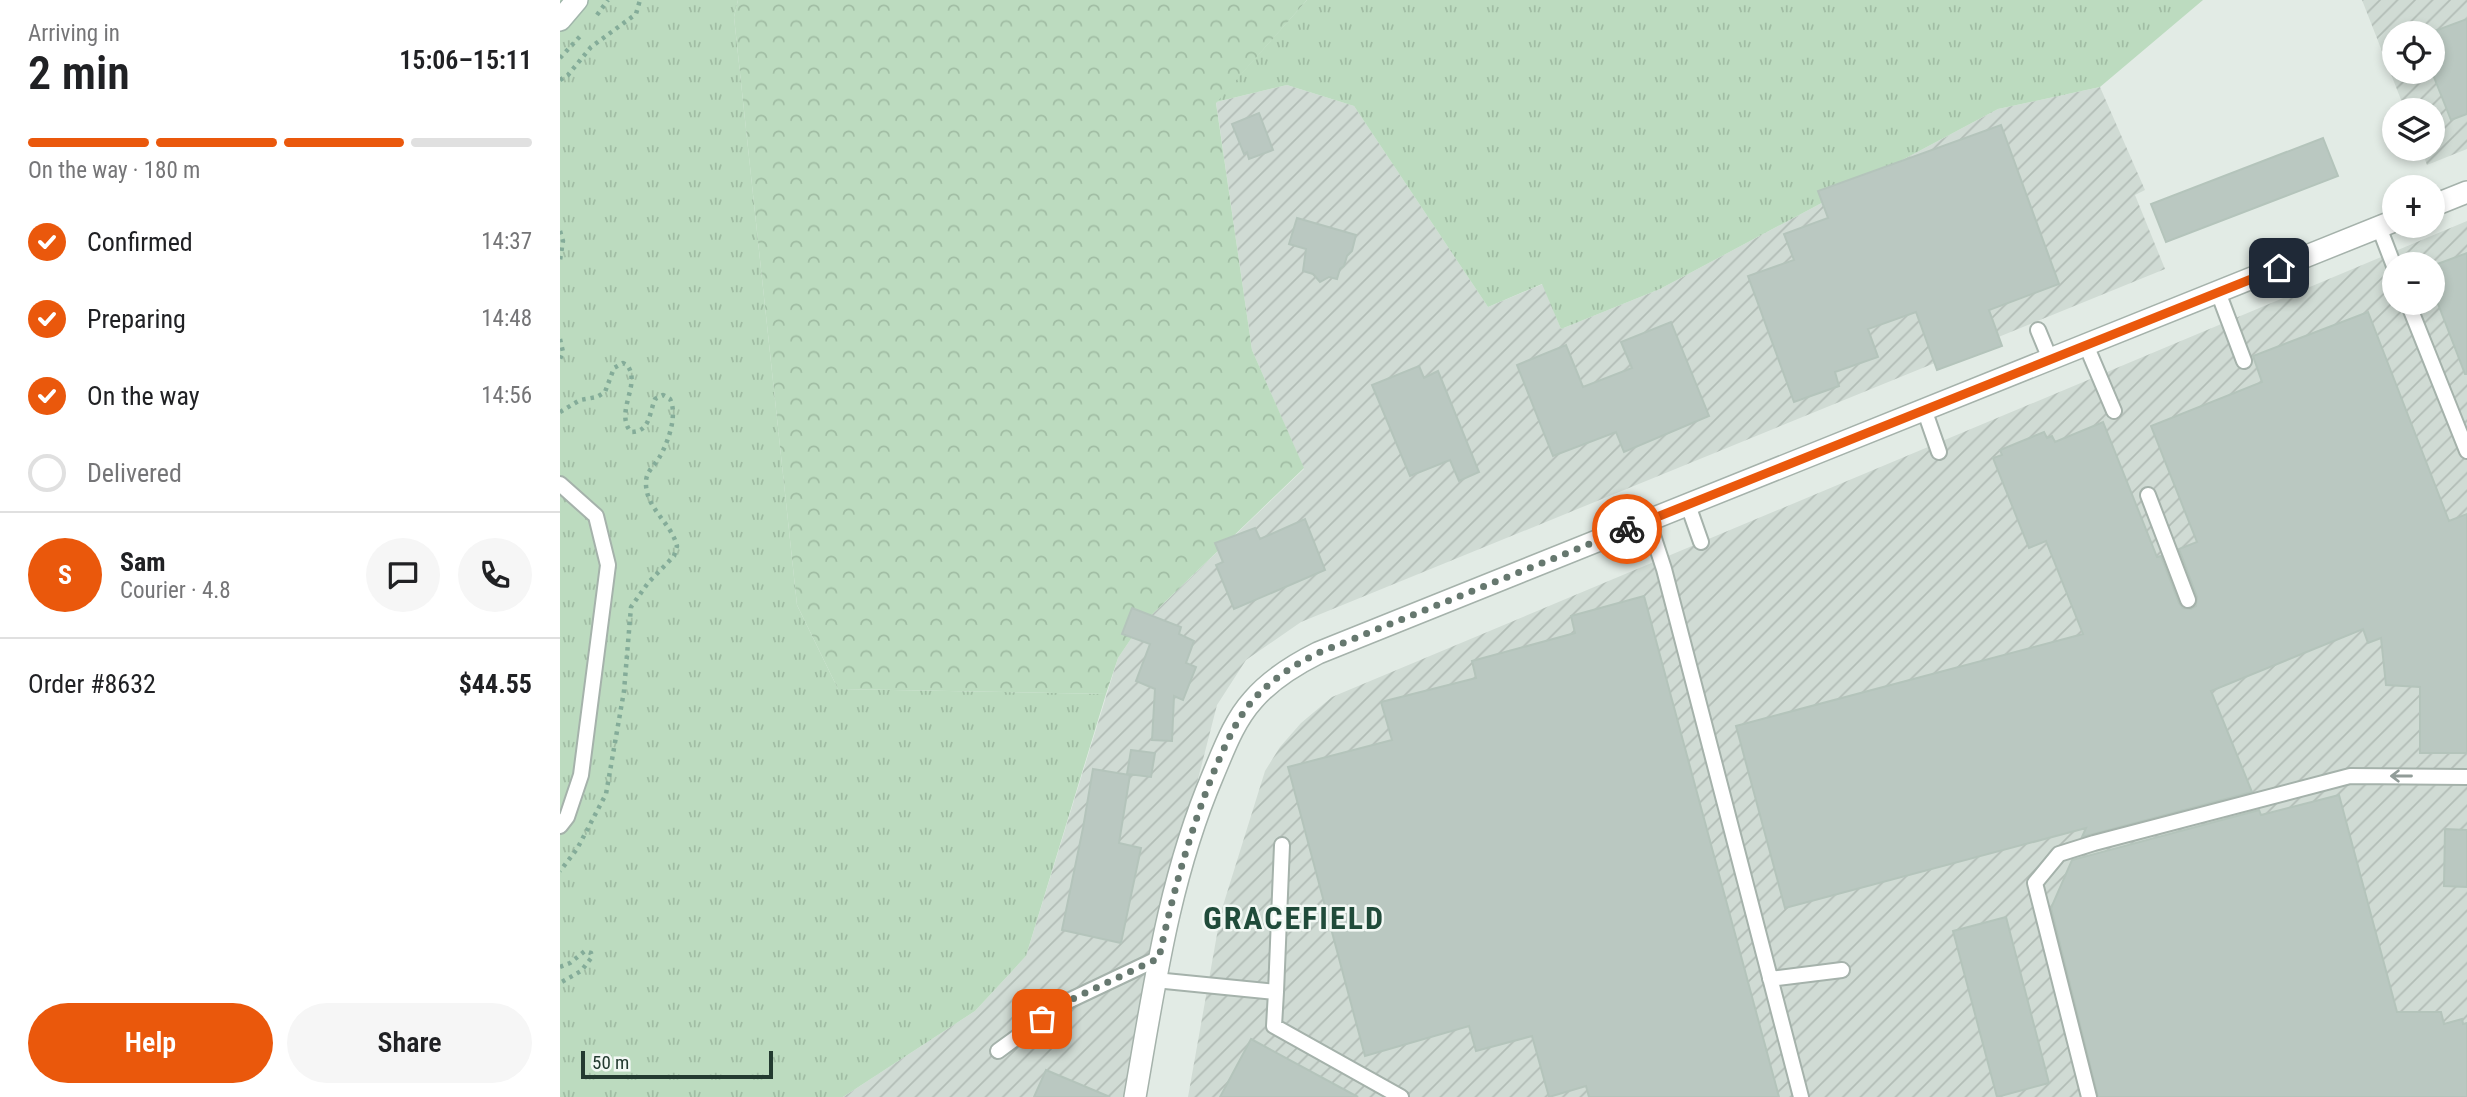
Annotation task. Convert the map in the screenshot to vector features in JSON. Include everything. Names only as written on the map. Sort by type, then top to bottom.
[{"type":"street","points":[[560,20],[577,0]]},
{"type":"street","points":[[2445,201],[2467,192]]},
{"type":"street","points":[[1136,1097],[1171,902],[1201,802],[1228,738],[1252,701],[1275,679],[1318,653],[2382,226]]},
{"type":"lane","points":[[2218,292],[2244,361]]},
{"type":"lane","points":[[2414,315],[2467,451]]},
{"type":"lane","points":[[2038,330],[2050,359]]},
{"type":"lane","points":[[2086,345],[2114,411]]},
{"type":"lane","points":[[1924,409],[1939,452]]},
{"type":"lane","points":[[560,484],[596,516],[608,565],[581,775],[567,817],[560,826]]},
{"type":"lane","points":[[2148,495],[2188,600]]},
{"type":"lane","points":[[1688,505],[1701,542]]},
{"type":"lane","points":[[1648,520],[1668,582],[1801,1097]]},
{"type":"lane","points":[[2088,1097],[2035,883],[2059,854],[2350,776],[2467,777]]},
{"type":"lane","points":[[1282,845],[1274,1026],[1401,1097]]},
{"type":"lane","points":[[998,1051],[1064,1003],[1159,958]]},
{"type":"lane","points":[[1770,979],[1842,970]]},
{"type":"lane","points":[[1155,980],[1276,992]]},
{"type":"path","points":[[560,80],[568,75],[591,47],[636,14],[640,0]]},
{"type":"path","points":[[560,231],[563,241],[560,260]]},
{"type":"path","points":[[560,338],[563,346],[560,359]]},
{"type":"path","points":[[560,967],[585,951],[591,953],[592,957],[587,966],[560,983]]},
{"type":"shaded area","points":[[2362,0],[2467,0],[2467,149],[2445,158],[2445,98],[2400,98],[2395,84],[2445,84],[2445,21],[2382,21],[2382,51]]},
{"type":"shaded area","points":[[1287,85],[1354,106],[1488,307],[1543,284],[1561,329],[1660,289],[1998,109],[2100,87],[2145,190],[2135,195],[2165,269],[1301,622],[1246,660],[1217,705],[1189,814],[1132,1097],[843,1097],[975,1011],[1026,956],[1118,658],[1139,627],[1304,469],[1252,350],[1216,102]]},
{"type":"shaded area","points":[[2467,221],[2467,1097],[1188,1097],[1221,912],[1265,771],[1280,747],[1301,723],[1332,697],[2382,257],[2382,315],[2445,315],[2445,252],[2393,252],[2426,238],[2445,238],[2445,230]]},
{"type":"green space","points":[[560,0],[738,0],[734,17],[797,605],[838,689],[1106,694],[1026,956],[975,1011],[843,1097],[560,1097]]},
{"type":"green space","points":[[738,0],[1307,0],[1216,103],[1252,350],[1304,468],[1139,627],[1118,658],[1106,694],[838,689],[797,605],[734,17]]},
{"type":"green space","points":[[1307,0],[2203,0],[2100,87],[1998,109],[1660,289],[1561,329],[1542,284],[1488,307],[1354,106],[1287,85],[1216,102]]},
{"type":"building","points":[[2467,19],[2467,114],[2451,120],[2445,98],[2442,98],[2437,84],[2445,84],[2445,27]]},
{"type":"building","points":[[1259,113],[1273,150],[1249,159],[1247,152],[1244,154],[1232,124]]},
{"type":"building","points":[[2001,125],[2059,284],[1989,310],[2002,346],[1937,370],[1916,312],[1868,329],[1878,357],[1835,372],[1839,386],[1794,402],[1748,276],[1794,260],[1784,234],[1828,218],[1818,191]]},
{"type":"building","points":[[2323,138],[2338,176],[2166,242],[2151,204]]},
{"type":"building","points":[[1297,218],[1356,235],[1352,251],[1337,279],[1329,277],[1320,282],[1313,274],[1303,271],[1306,249],[1289,244]]},
{"type":"building","points":[[2467,253],[2467,374],[2442,315],[2445,315],[2445,261]]},
{"type":"building","points":[[2368,312],[2449,521],[2467,514],[2467,753],[2420,753],[2420,687],[2386,685],[2381,638],[2368,643],[2363,629],[2211,691],[2252,792],[2082,837],[2086,828],[1785,908],[1736,726],[2083,634],[2046,541],[2029,548],[1993,458],[2002,455],[2000,450],[2044,432],[2047,438],[2052,436],[2055,442],[2103,422],[2157,557],[2161,556],[2179,603],[2183,608],[2191,609],[2196,606],[2197,597],[2179,549],[2197,542],[2151,426],[2262,382],[2253,356]]},
{"type":"building","points":[[1671,322],[1709,416],[1624,452],[1616,432],[1553,456],[1517,365],[1566,345],[1583,387],[1632,368],[1621,342]]},
{"type":"building","points":[[1419,366],[1424,378],[1438,371],[1479,472],[1459,481],[1450,460],[1410,476],[1372,385]]},
{"type":"building","points":[[1305,519],[1325,570],[1234,609],[1216,565],[1223,562],[1215,543],[1255,528],[1260,539]]},
{"type":"building","points":[[1644,596],[1779,1097],[1589,1097],[1586,1086],[1549,1097],[1532,1036],[1476,1051],[1469,1026],[1365,1056],[1288,767],[1392,740],[1381,702],[1476,678],[1472,661],[1575,633],[1571,616]]},
{"type":"building","points":[[1132,608],[1181,627],[1179,634],[1194,641],[1186,663],[1196,667],[1183,700],[1174,696],[1172,741],[1152,740],[1155,689],[1136,681],[1150,644],[1122,634]]},
{"type":"building","points":[[1131,750],[1155,753],[1151,777],[1127,774]]},
{"type":"building","points":[[1093,769],[1130,775],[1119,843],[1141,848],[1121,943],[1062,930]]},
{"type":"building","points":[[2339,795],[2397,1012],[2441,1012],[2444,1024],[2462,1019],[2463,1024],[2467,1023],[2467,1097],[2098,1097],[2051,908],[2072,860],[2259,810],[2261,815]]},
{"type":"building","points":[[2445,829],[2467,830],[2467,887],[2444,886]]},
{"type":"building","points":[[2006,917],[2049,1083],[1997,1097],[1953,931]]},
{"type":"building","points":[[1251,1039],[1358,1097],[1220,1097]]},
{"type":"building","points":[[1046,1070],[1110,1097],[1034,1097]]},
{"type":"way so far","points":[[1042,1019],[1064,1003],[1159,958],[1171,902],[1201,802],[1228,738],[1252,701],[1275,679],[1318,653],[1627,529]]},
{"type":"district","name":"GRACEFIELD","points":[[1294,918]]},
{"type":"route","points":[[1627,529],[2279,268]]}]
